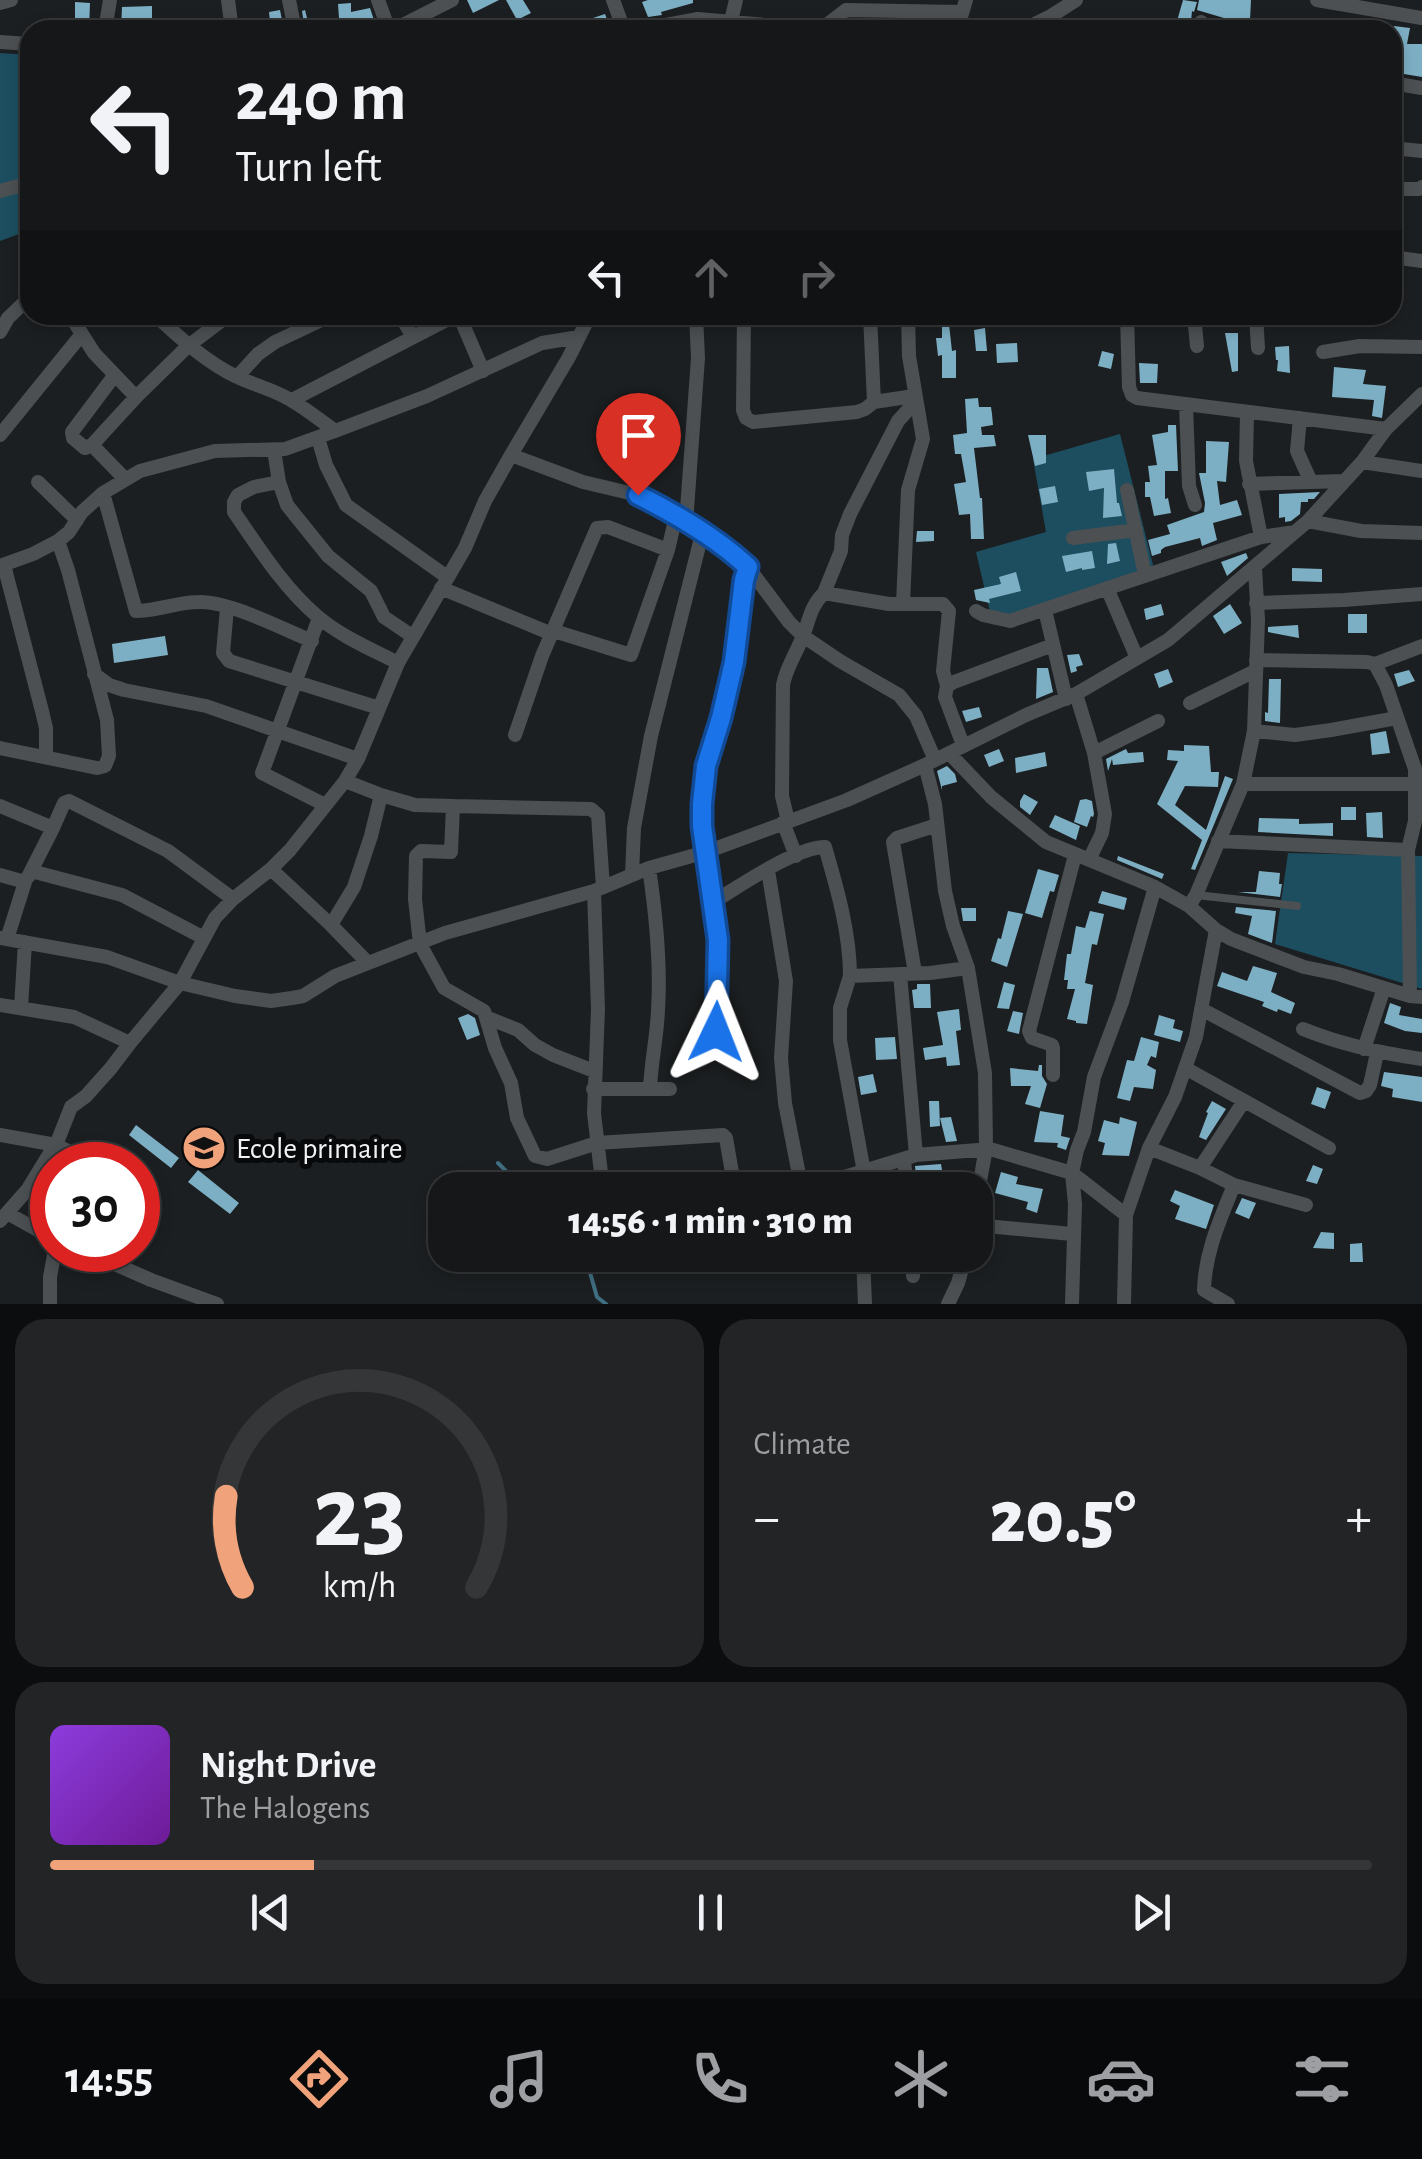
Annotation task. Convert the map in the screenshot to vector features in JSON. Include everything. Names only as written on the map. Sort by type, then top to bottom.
[{"type":"street","points":[[0,3],[11,0]]},
{"type":"street","points":[[425,20],[452,0]]},
{"type":"street","points":[[1043,20],[1076,0]]},
{"type":"street","points":[[1317,0],[1422,18]]},
{"type":"street","points":[[832,20],[846,10],[964,6]]},
{"type":"street","points":[[0,332],[20,307]]},
{"type":"street","points":[[76,325],[94,354],[136,397]]},
{"type":"street","points":[[165,325],[188,346],[237,377],[292,400],[334,431]]},
{"type":"street","points":[[114,376],[72,432],[73,438],[86,448],[188,346],[216,325]]},
{"type":"street","points":[[237,377],[275,342],[311,325]]},
{"type":"street","points":[[406,325],[413,337]]},
{"type":"street","points":[[292,400],[437,325]]},
{"type":"street","points":[[462,325],[483,371]]},
{"type":"street","points":[[57,1142],[71,1107],[112,1068],[180,983],[215,918],[290,850],[345,781],[358,760],[398,662],[465,548],[485,501],[584,325]]},
{"type":"street","points":[[318,438],[326,465],[352,512],[444,582],[553,632],[631,655],[681,520],[698,358],[696,325]]},
{"type":"street","points":[[744,325],[743,410],[753,422],[857,412],[874,402],[915,398]]},
{"type":"street","points":[[870,325],[874,402]]},
{"type":"street","points":[[903,604],[908,490],[923,439],[909,356],[908,325]]},
{"type":"street","points":[[1127,325],[1130,392],[1137,398],[1386,429]]},
{"type":"street","points":[[1195,325],[1197,346]]},
{"type":"street","points":[[1257,325],[1258,348]]},
{"type":"street","points":[[0,435],[82,334]]},
{"type":"street","points":[[46,757],[46,728],[2,565],[58,541],[103,492],[140,472],[215,451],[285,449],[483,371],[542,343],[579,336]]},
{"type":"street","points":[[1323,352],[1360,346],[1422,346]]},
{"type":"street","points":[[233,899],[168,851],[69,801],[64,802],[3,938],[107,957],[180,983],[235,996],[271,1001],[303,996],[335,976],[446,933],[598,889],[847,800],[1071,697],[1168,640],[1308,521],[1362,462],[1386,429],[1422,394]]},
{"type":"street","points":[[796,856],[782,796],[785,674],[813,606],[824,593],[841,551],[850,514],[898,421],[915,398]]},
{"type":"street","points":[[1186,405],[1189,486],[1195,504]]},
{"type":"street","points":[[1247,413],[1246,461],[1261,537]]},
{"type":"street","points":[[1300,418],[1297,451],[1311,482]]},
{"type":"street","points":[[92,445],[125,479]]},
{"type":"street","points":[[274,450],[287,505],[328,556],[371,591],[384,617],[412,636]]},
{"type":"street","points":[[511,455],[583,482],[638,495],[726,548],[748,567],[803,636],[899,695],[916,716],[936,759],[1046,842],[1192,900],[1216,930],[1231,939],[1304,967],[1416,996],[1408,850],[1419,820],[1418,774],[1375,664]]},
{"type":"street","points":[[1362,462],[1422,471]]},
{"type":"street","points":[[1249,484],[1344,481]]},
{"type":"street","points":[[38,482],[77,520]]},
{"type":"street","points":[[279,482],[238,494],[234,512],[289,588],[319,618],[398,662]]},
{"type":"street","points":[[1127,490],[1145,574]]},
{"type":"street","points":[[103,492],[136,611],[205,601],[312,641]]},
{"type":"street","points":[[1308,521],[1361,532],[1422,533]]},
{"type":"street","points":[[515,735],[528,692],[597,528],[608,527],[668,550]]},
{"type":"street","points":[[1073,538],[1136,530]]},
{"type":"street","points":[[976,610],[1010,621],[1261,537],[1296,532]]},
{"type":"street","points":[[632,876],[634,828],[651,736],[702,534]]},
{"type":"street","points":[[0,748],[97,768],[104,766],[109,756],[107,720],[58,541]]},
{"type":"street","points":[[716,1032],[718,940],[702,804],[706,766],[734,662],[748,567]]},
{"type":"street","points":[[1192,900],[1244,784],[1254,731],[1258,620],[1255,568]]},
{"type":"street","points":[[1107,588],[1137,658]]},
{"type":"street","points":[[824,593],[889,604],[943,604],[949,611],[943,671],[945,697],[962,745]]},
{"type":"street","points":[[1256,603],[1422,594]]},
{"type":"street","points":[[227,608],[222,653],[225,658],[380,708]]},
{"type":"street","points":[[1045,610],[1053,646],[1094,752],[1105,814],[1102,833],[1082,858],[1029,1030],[1032,1038],[1054,1048],[1053,1075]]},
{"type":"street","points":[[319,618],[262,774],[325,806]]},
{"type":"street","points":[[947,686],[1053,646]]},
{"type":"street","points":[[1190,703],[1256,666],[1375,664],[1422,646]]},
{"type":"street","points":[[94,674],[124,690],[206,706],[358,760]]},
{"type":"street","points":[[1254,731],[1294,734],[1397,718]]},
{"type":"street","points":[[1094,752],[1158,721]]},
{"type":"street","points":[[936,759],[931,784],[949,908],[968,968],[987,1091],[982,1172]]},
{"type":"street","points":[[1244,784],[1418,774]]},
{"type":"street","points":[[345,781],[415,806],[596,811],[598,1009],[594,1090],[601,1172]]},
{"type":"street","points":[[331,924],[354,887],[381,795]]},
{"type":"street","points":[[0,806],[53,828]]},
{"type":"street","points":[[453,806],[452,852],[421,851],[416,856],[420,944],[444,988],[480,1007],[488,1018],[495,1048],[512,1082],[517,1118],[534,1156],[547,1159],[597,1143],[723,1135],[732,1172]]},
{"type":"street","points":[[909,1172],[908,973],[893,842],[937,826]]},
{"type":"street","points":[[1218,841],[1408,850]]},
{"type":"street","points":[[714,902],[808,850],[825,847],[848,944],[850,976],[840,1008],[840,1040],[864,1172],[910,1158],[990,1149],[1072,1173],[1126,1215]]},
{"type":"street","points":[[649,868],[659,979],[650,1089]]},
{"type":"street","points":[[271,869],[368,963]]},
{"type":"street","points":[[768,870],[786,980],[781,1058],[784,1103],[798,1172]]},
{"type":"street","points":[[0,875],[125,896],[204,938]]},
{"type":"street","points":[[1072,1304],[1072,1173],[1094,1077],[1122,1002],[1155,887]]},
{"type":"street","points":[[1124,1304],[1126,1215],[1196,1037],[1216,930]]},
{"type":"street","points":[[21,1008],[25,942]]},
{"type":"street","points":[[850,976],[968,968]]},
{"type":"street","points":[[1201,1009],[1360,1093],[1370,1086],[1370,1051],[1384,988]]},
{"type":"street","points":[[0,1004],[74,1018],[130,1043]]},
{"type":"street","points":[[488,1018],[518,1030],[553,1055],[594,1071]]},
{"type":"street","points":[[1303,1029],[1370,1051],[1422,1059]]},
{"type":"street","points":[[1184,1068],[1329,1148]]},
{"type":"street","points":[[594,1090],[670,1089]]},
{"type":"street","points":[[1200,1168],[1244,1101]]},
{"type":"street","points":[[0,1135],[44,1142]]},
{"type":"street","points":[[1150,1148],[1234,1185],[1306,1204]]},
{"type":"street","points":[[1228,1304],[1204,1290],[1204,1272],[1211,1240],[1234,1185]]},
{"type":"street","points":[[30,1186],[3,1217],[30,1229]]},
{"type":"street","points":[[993,1227],[1072,1234]]},
{"type":"street","points":[[51,1272],[53,1303]]},
{"type":"street","points":[[133,1272],[211,1303]]},
{"type":"street","points":[[864,1272],[865,1304]]},
{"type":"street","points":[[913,1272],[913,1276]]},
{"type":"street","points":[[948,1304],[961,1272]]},
{"type":"lane","points":[[1192,900],[1297,906]]},
{"type":"shaded area","points":[[0,53],[20,54],[20,234],[0,241]]},
{"type":"shaded area","points":[[1120,434],[1154,569],[993,625],[976,552],[1046,532],[1033,459]]},
{"type":"shaded area","points":[[1288,853],[1422,856],[1422,989],[1275,944]]},
{"type":"building","points":[[467,0],[499,0],[473,13]]},
{"type":"building","points":[[506,0],[523,0],[531,13],[517,20]]},
{"type":"building","points":[[1183,0],[1197,2],[1191,20],[1177,20]]},
{"type":"building","points":[[1199,0],[1251,0],[1250,20],[1231,20],[1197,10]]},
{"type":"building","points":[[75,2],[90,3],[89,20],[75,20]]},
{"type":"building","points":[[642,2],[693,3],[648,17]]},
{"type":"building","points":[[351,3],[351,12],[370,8],[374,20],[332,20],[339,18],[338,4]]},
{"type":"building","points":[[152,6],[152,20],[121,20],[122,7]]},
{"type":"building","points":[[280,10],[282,20],[270,20],[269,12]]},
{"type":"building","points":[[1402,27],[1410,28],[1407,44],[1422,44],[1422,77],[1402,74]]},
{"type":"building","points":[[942,325],[949,325],[952,351],[956,350],[956,378],[942,378],[942,355],[938,356],[936,338],[942,338]]},
{"type":"building","points":[[985,328],[987,351],[976,351],[974,330]]},
{"type":"building","points":[[1225,333],[1238,333],[1238,371],[1232,372]]},
{"type":"building","points":[[1017,343],[1018,362],[997,363],[996,344]]},
{"type":"building","points":[[1289,346],[1290,373],[1277,371],[1275,347]]},
{"type":"building","points":[[1102,351],[1114,354],[1111,369],[1098,366]]},
{"type":"building","points":[[1139,363],[1158,364],[1157,383],[1140,383]]},
{"type":"building","points":[[1334,367],[1366,370],[1363,384],[1386,386],[1382,418],[1372,416],[1374,400],[1332,397]]},
{"type":"building","points":[[978,398],[979,407],[991,407],[992,414],[993,425],[981,427],[982,435],[994,435],[996,446],[974,448],[984,539],[971,539],[970,514],[959,515],[954,484],[966,482],[961,454],[955,454],[953,435],[967,433],[965,399]]},
{"type":"building","points":[[1168,425],[1176,425],[1178,471],[1165,471],[1165,499],[1168,498],[1171,513],[1154,516],[1150,497],[1145,497],[1145,482],[1150,482],[1148,466],[1157,465],[1152,435],[1168,432]]},
{"type":"building","points":[[1028,435],[1046,435],[1046,463],[1035,466]]},
{"type":"building","points":[[1206,441],[1229,442],[1226,482],[1217,481],[1220,505],[1237,500],[1242,515],[1213,523],[1217,540],[1202,546],[1200,538],[1165,547],[1152,556],[1148,540],[1170,534],[1167,525],[1204,512],[1199,473],[1206,473]]},
{"type":"building","points":[[1114,469],[1122,516],[1103,518],[1104,488],[1089,491],[1086,472]]},
{"type":"building","points":[[1055,486],[1058,502],[1042,505],[1039,489]]},
{"type":"building","points":[[1320,492],[1314,499],[1301,502],[1300,514],[1291,521],[1279,518],[1279,494]]},
{"type":"building","points":[[917,531],[934,531],[934,541],[916,542]]},
{"type":"building","points":[[1116,543],[1120,561],[1107,564],[1108,544]]},
{"type":"building","points":[[1092,551],[1095,568],[1066,572],[1062,556]]},
{"type":"building","points":[[1246,553],[1248,558],[1227,576],[1221,562]]},
{"type":"building","points":[[1292,568],[1322,569],[1322,582],[1292,581]]},
{"type":"building","points":[[1016,572],[1021,591],[989,599],[990,603],[976,600],[974,590],[1001,584],[999,577]]},
{"type":"building","points":[[1161,604],[1164,615],[1146,620],[1144,609]]},
{"type":"building","points":[[1230,604],[1242,623],[1224,634],[1213,616]]},
{"type":"building","points":[[1348,614],[1367,614],[1367,633],[1348,633]]},
{"type":"building","points":[[1298,625],[1299,638],[1268,632],[1268,627]]},
{"type":"building","points":[[165,636],[168,655],[114,663],[112,644]]},
{"type":"building","points":[[1079,654],[1083,665],[1071,673],[1067,655]]},
{"type":"building","points":[[1037,668],[1048,668],[1053,692],[1036,699]]},
{"type":"building","points":[[1168,669],[1173,682],[1159,688],[1154,674]]},
{"type":"building","points":[[1409,670],[1415,681],[1398,687],[1394,674]]},
{"type":"building","points":[[1269,679],[1281,679],[1280,723],[1265,721]]},
{"type":"building","points":[[979,707],[982,717],[966,722],[962,711]]},
{"type":"building","points":[[1386,731],[1390,753],[1372,755],[1370,734]]},
{"type":"building","points":[[1184,745],[1209,746],[1211,772],[1219,772],[1218,787],[1185,786],[1175,805],[1206,830],[1225,776],[1233,779],[1195,870],[1191,869],[1202,840],[1157,804],[1178,761],[1167,760],[1168,750],[1184,751]]},
{"type":"building","points":[[999,749],[1004,761],[989,767],[984,755]]},
{"type":"building","points":[[1126,749],[1128,753],[1143,752],[1144,762],[1113,765],[1112,759],[1108,771],[1106,759]]},
{"type":"building","points":[[1045,752],[1047,766],[1016,773],[1015,758]]},
{"type":"building","points":[[947,766],[957,782],[942,786],[942,790],[937,771]]},
{"type":"building","points":[[1024,794],[1038,802],[1030,815],[1020,807]]},
{"type":"building","points":[[1080,800],[1092,801],[1094,814],[1087,827],[1074,822]]},
{"type":"building","points":[[1341,807],[1356,807],[1356,820],[1341,820]]},
{"type":"building","points":[[1382,812],[1383,838],[1367,837],[1366,813]]},
{"type":"building","points":[[1055,815],[1080,826],[1076,840],[1049,827]]},
{"type":"building","points":[[1259,818],[1299,819],[1299,824],[1333,823],[1333,836],[1258,832]]},
{"type":"building","points":[[1118,856],[1164,874],[1162,879],[1117,860]]},
{"type":"building","points":[[1038,869],[1059,875],[1042,918],[1025,913]]},
{"type":"building","points":[[1259,871],[1280,873],[1280,897],[1238,892],[1256,892]]},
{"type":"building","points":[[1102,891],[1127,898],[1124,910],[1098,903]]},
{"type":"building","points":[[1236,907],[1276,911],[1272,943],[1248,934],[1252,916],[1235,913]]},
{"type":"building","points":[[961,908],[976,908],[976,921],[963,921]]},
{"type":"building","points":[[1008,911],[1023,914],[1007,967],[991,961]]},
{"type":"building","points":[[1090,911],[1104,914],[1097,945],[1092,944],[1085,983],[1093,985],[1087,1024],[1067,1019],[1075,989],[1067,989],[1068,980],[1064,980],[1076,926],[1085,928]]},
{"type":"building","points":[[1253,966],[1277,973],[1271,992],[1295,1003],[1291,1014],[1278,1009],[1277,1012],[1262,1006],[1264,1002],[1217,986],[1222,972],[1247,981]]},
{"type":"building","points":[[1004,982],[1015,985],[1009,1009],[997,1008]]},
{"type":"building","points":[[917,984],[930,984],[931,1008],[914,1008],[912,990],[917,989]]},
{"type":"building","points":[[1390,1003],[1401,1007],[1399,1015],[1422,1019],[1422,1033],[1384,1023]]},
{"type":"building","points":[[959,1009],[961,1030],[956,1031],[960,1065],[947,1066],[946,1057],[925,1060],[923,1048],[943,1045],[937,1012]]},
{"type":"building","points":[[1013,1011],[1023,1013],[1019,1034],[1007,1031]]},
{"type":"building","points":[[468,1014],[475,1018],[480,1035],[467,1040],[458,1018]]},
{"type":"building","points":[[1159,1015],[1175,1020],[1173,1028],[1183,1031],[1180,1042],[1154,1035]]},
{"type":"building","points":[[895,1037],[897,1059],[876,1060],[875,1038]]},
{"type":"building","points":[[1141,1037],[1159,1042],[1156,1058],[1151,1056],[1147,1065],[1156,1070],[1153,1089],[1134,1087],[1130,1101],[1117,1098],[1127,1060],[1134,1061]]},
{"type":"building","points":[[1039,1065],[1047,1084],[1040,1108],[1025,1104],[1031,1086],[1011,1086],[1010,1068],[1038,1071]]},
{"type":"building","points":[[1384,1072],[1422,1077],[1422,1102],[1392,1097],[1393,1089],[1381,1086]]},
{"type":"building","points":[[873,1074],[877,1092],[861,1095],[858,1077]]},
{"type":"building","points":[[1317,1087],[1331,1092],[1325,1109],[1311,1104]]},
{"type":"building","points":[[929,1101],[939,1101],[940,1126],[930,1127]]},
{"type":"building","points":[[1212,1101],[1226,1109],[1206,1140],[1199,1137]]},
{"type":"building","points":[[1040,1111],[1064,1115],[1061,1136],[1070,1138],[1066,1150],[1057,1147],[1058,1143],[1034,1142]]},
{"type":"building","points":[[951,1117],[957,1141],[946,1142],[940,1118]]},
{"type":"building","points":[[1120,1117],[1137,1122],[1129,1156],[1102,1155],[1105,1143],[1098,1141],[1104,1120],[1119,1124]]},
{"type":"building","points":[[136,1125],[158,1142],[138,1142],[129,1135]]},
{"type":"building","points":[[160,1143],[179,1158],[171,1168],[160,1159]]},
{"type":"building","points":[[941,1164],[942,1172],[916,1172],[915,1166]]},
{"type":"building","points":[[1313,1165],[1323,1169],[1317,1184],[1306,1181]]},
{"type":"building","points":[[198,1170],[239,1203],[230,1214],[188,1182]]},
{"type":"building","points":[[1001,1172],[1018,1177],[1016,1184],[1043,1189],[1037,1213],[1026,1209],[1028,1202],[995,1193]]},
{"type":"building","points":[[1175,1190],[1214,1205],[1206,1229],[1175,1219],[1180,1206],[1170,1201]]},
{"type":"building","points":[[1242,1198],[1256,1203],[1249,1219],[1235,1213]]},
{"type":"building","points":[[1321,1232],[1334,1233],[1334,1249],[1313,1248]]},
{"type":"building","points":[[1362,1243],[1363,1262],[1350,1262],[1350,1244]]},
{"type":"waterway","points":[[498,1163],[507,1172]]},
{"type":"waterway","points":[[590,1272],[597,1297],[606,1304]]},
{"type":"place","name":"Ecole primaire","points":[[204,1148]]},
{"type":"route","points":[[638,495],[726,548],[748,567],[734,662],[706,766],[702,804],[718,940],[716,1032]]}]
